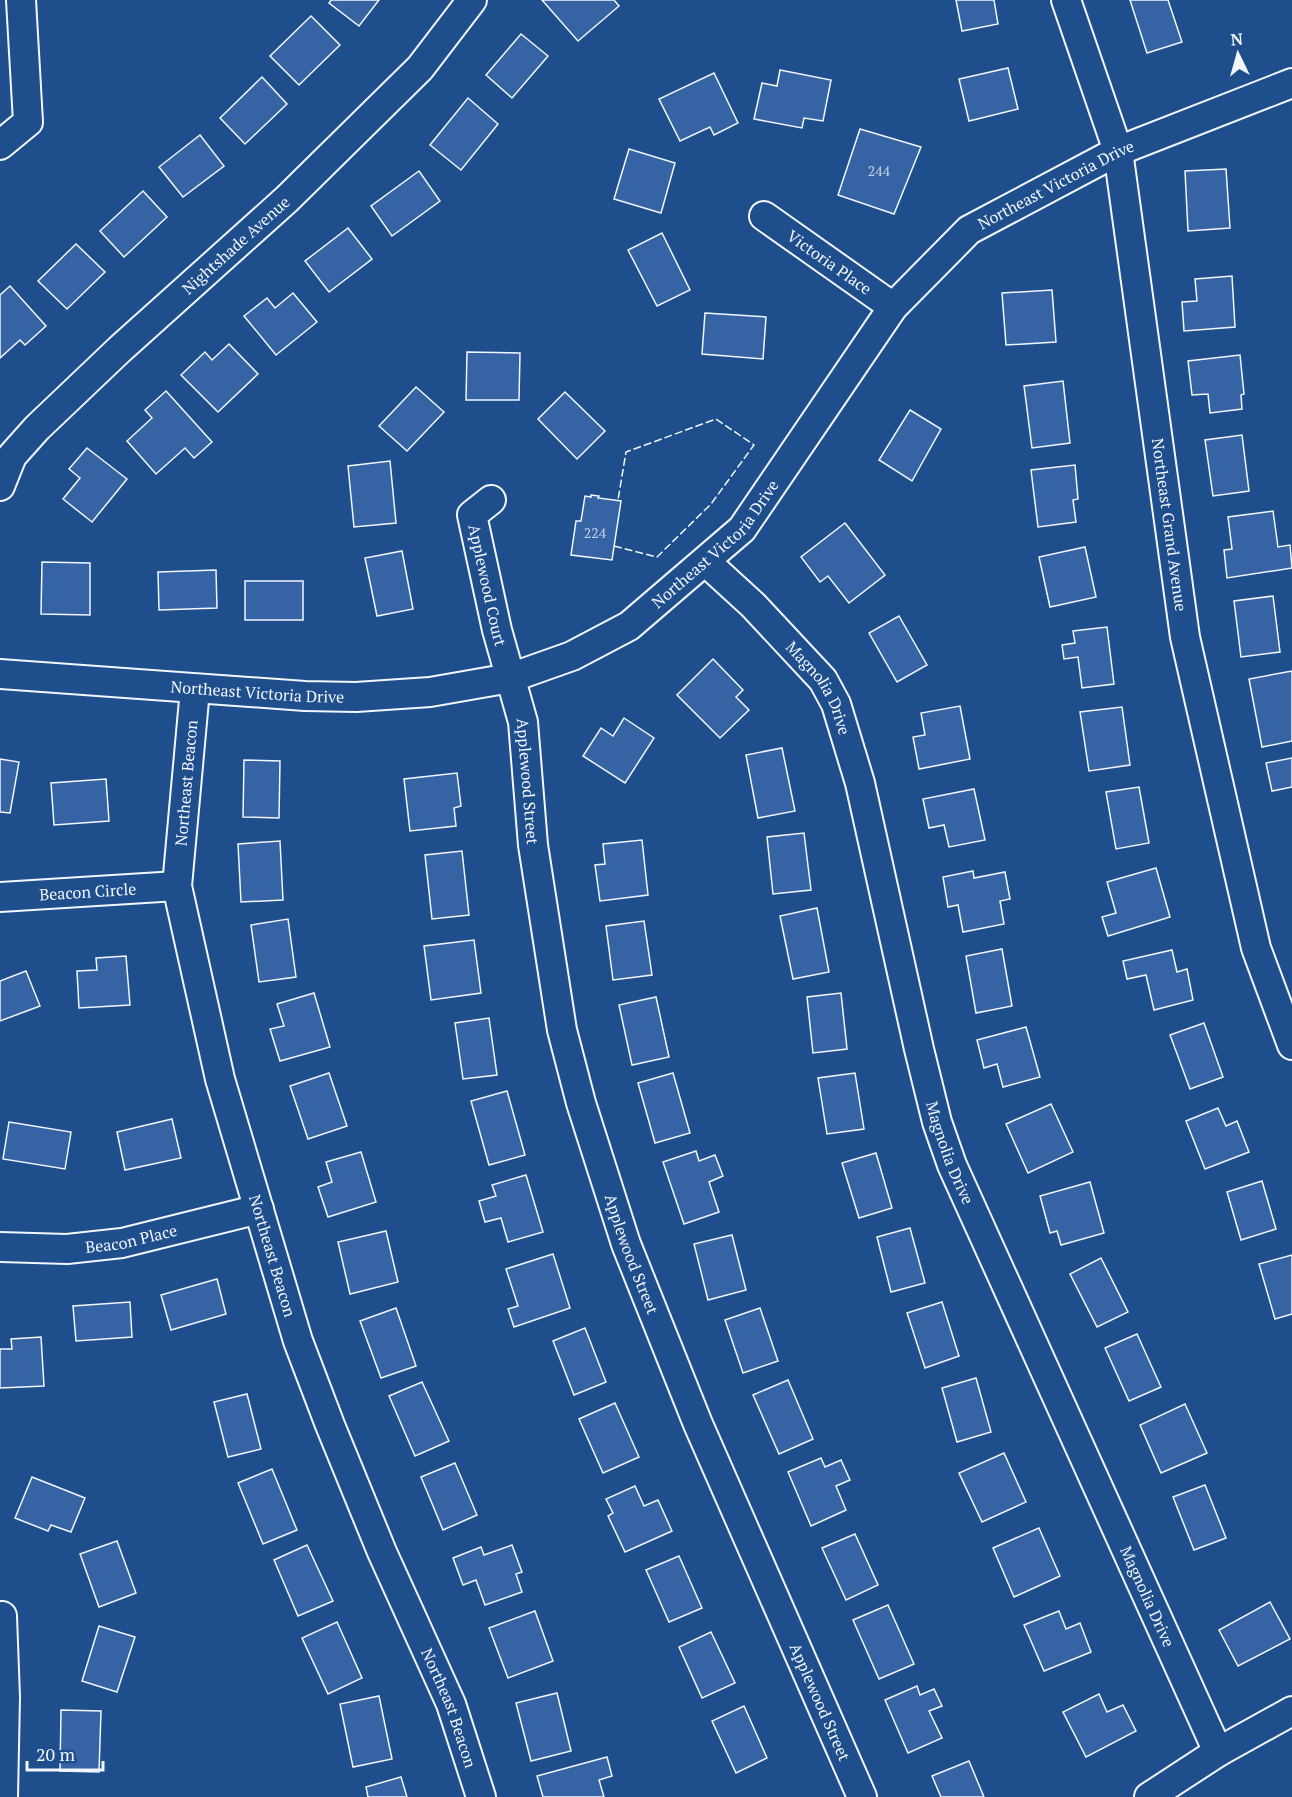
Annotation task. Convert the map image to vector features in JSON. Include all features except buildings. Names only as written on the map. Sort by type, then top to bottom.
[{"type":"street","points":[[0,145],[28,122],[21,0]]},
{"type":"street","name":"Nightshade Avenue","points":[[0,486],[12,456],[37,428],[120,349],[296,191],[420,68],[472,0]]},
{"type":"street","name":"Northeast Grand Avenue","points":[[1066,0],[1118,151],[1185,637],[1256,948],[1292,1045]]},
{"type":"street","name":"Northeast Victoria Drive","points":[[0,674],[195,689],[356,697],[430,692],[510,678],[572,656],[629,626],[742,529],[892,307],[969,231],[1118,151],[1292,83]]},
{"type":"street","name":"Victoria Place","points":[[764,216],[892,307]]},
{"type":"street","name":"Applewood Court","points":[[491,500],[472,515],[510,678]]},
{"type":"street","name":"Magnolia Drive","points":[[706,562],[753,605],[823,680],[836,704],[860,783],[937,1122],[952,1165],[1218,1752]]},
{"type":"street","name":"Applewood Street","points":[[510,678],[523,722],[534,845],[562,1030],[581,1103],[626,1244],[698,1424],[862,1797]]},
{"type":"street","name":"Northeast Beacon","points":[[195,689],[177,886],[220,1079],[298,1341],[382,1552],[451,1704],[481,1797]]},
{"type":"street","name":"Beacon Circle","points":[[0,897],[177,886]]},
{"type":"street","name":"Beacon Place","points":[[0,1247],[67,1249],[122,1243],[259,1209]]},
{"type":"street","points":[[2,1616],[5,1697],[3,1797]]},
{"type":"street","points":[[1149,1797],[1218,1752],[1292,1711]]},
{"type":"fence","points":[[614,546],[657,557],[711,504],[754,445],[716,419],[626,452],[618,500]]}]
